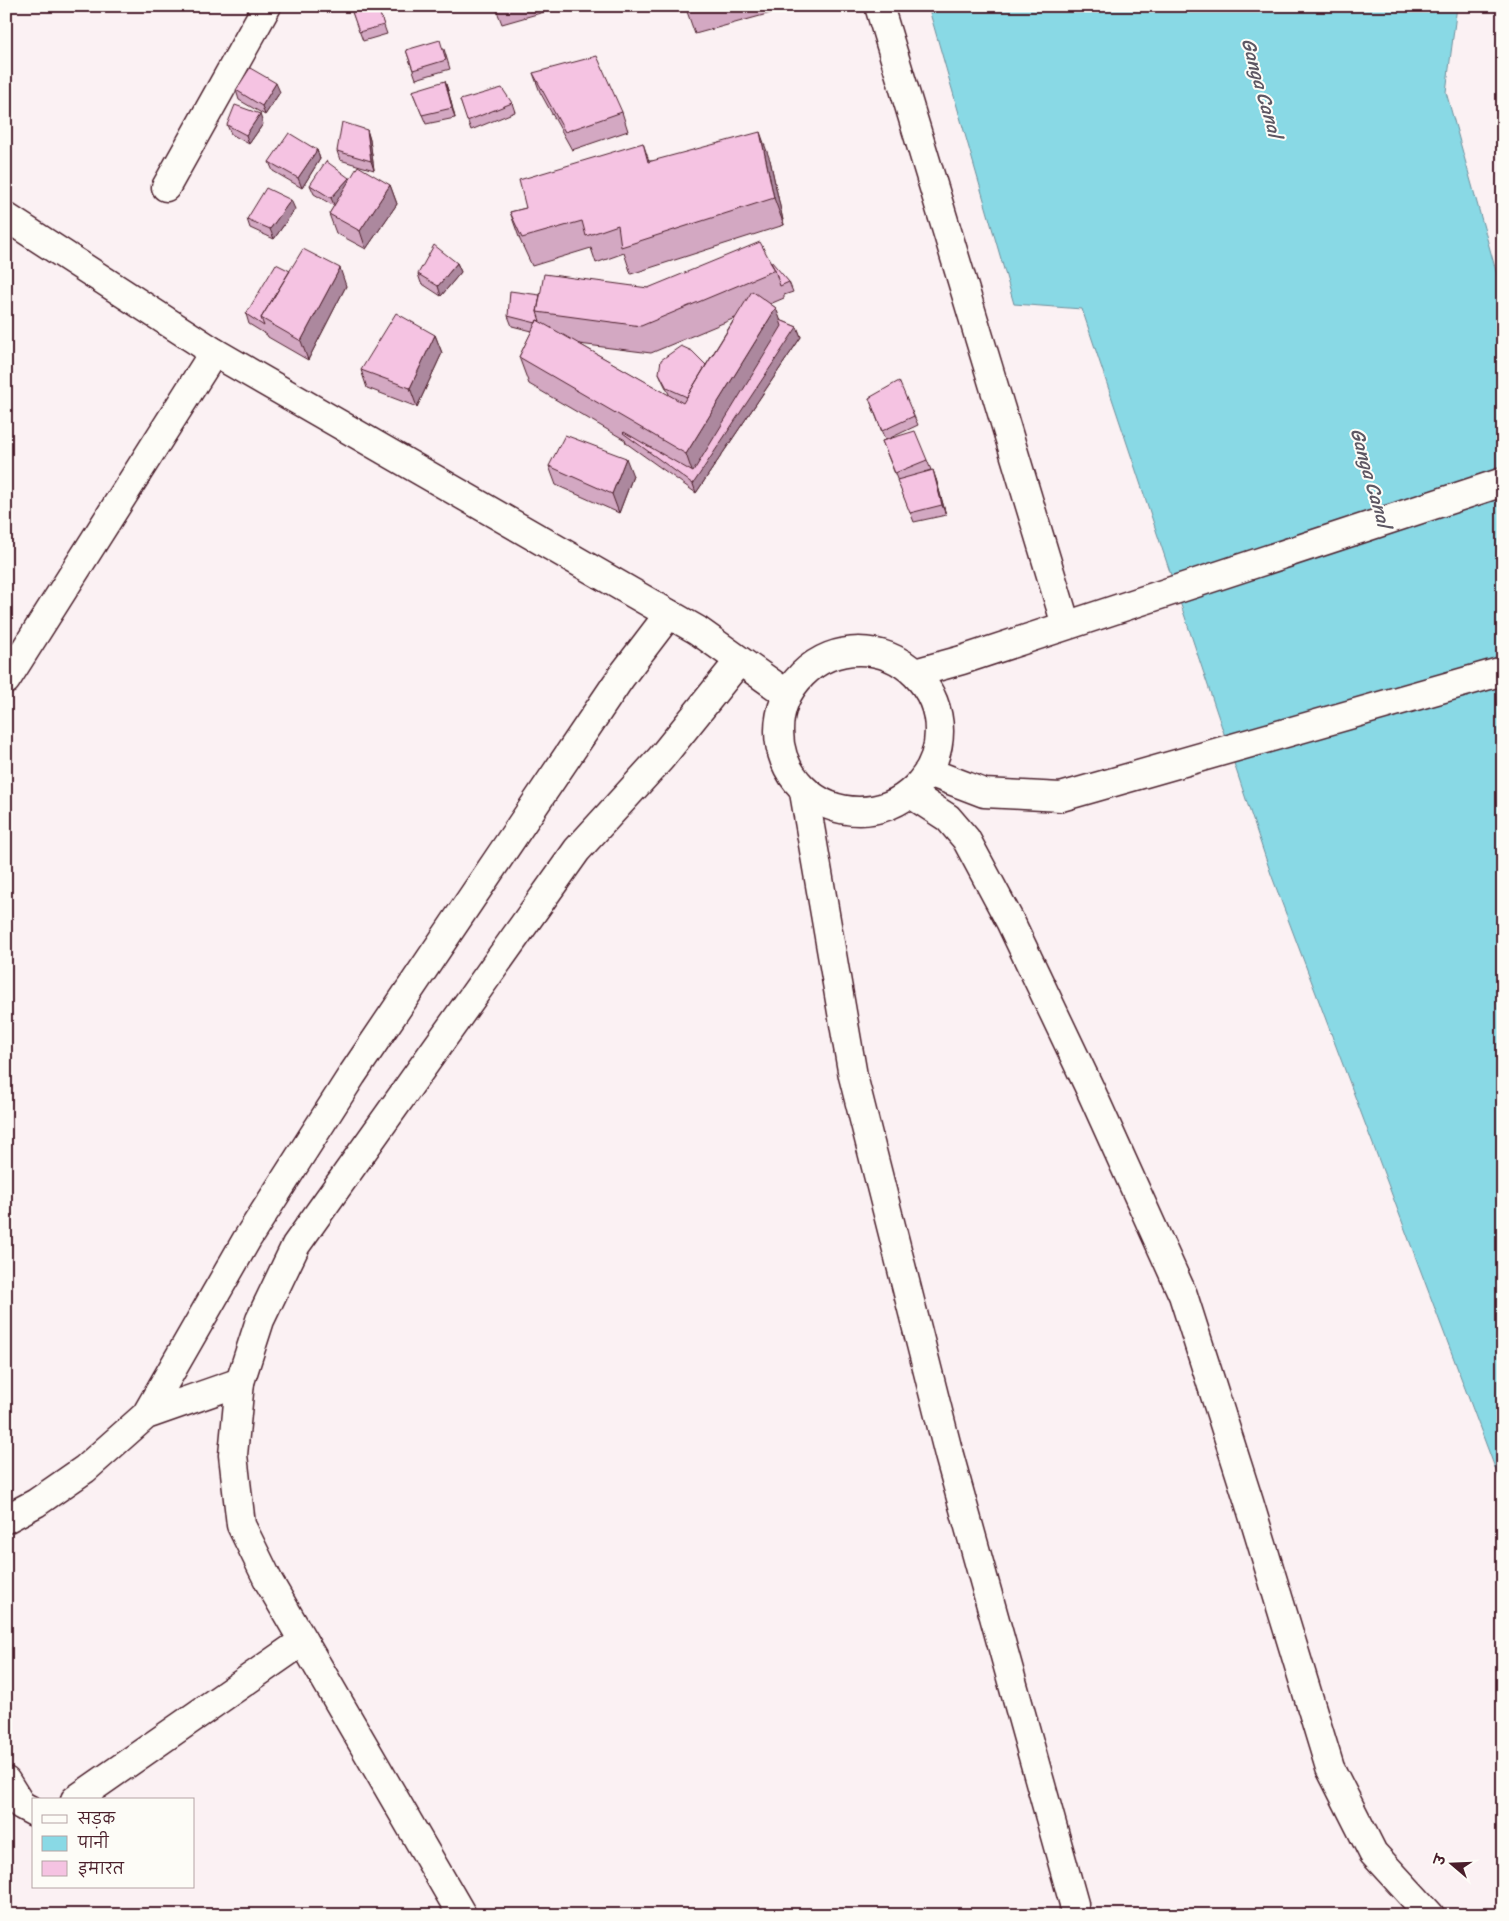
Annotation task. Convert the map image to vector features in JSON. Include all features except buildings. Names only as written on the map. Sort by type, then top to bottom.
[{"type":"street","points":[[166,188],[267,6]]},
{"type":"street","points":[[879,6],[1066,625]]},
{"type":"street","points":[[6,217],[214,352],[697,630],[787,694]]},
{"type":"street","points":[[6,680],[214,352]]},
{"type":"street","points":[[915,673],[962,660],[1503,482]]},
{"type":"street","points":[[6,1519],[36,1503],[85,1469],[146,1414],[247,1239],[352,1075],[621,677],[669,614]]},
{"type":"street","points":[[804,792],[838,810],[877,811],[911,794],[929,772],[940,738],[935,702],[915,673],[883,653],[846,651],[812,666],[787,694],[778,728],[784,763],[804,792],[853,1076],[948,1455],[1074,1904],[1074,1915]]},
{"type":"street","points":[[462,1915],[269,1582],[241,1525],[234,1455],[240,1382],[260,1320],[296,1245],[577,850],[661,758],[739,661]]},
{"type":"street","points":[[929,772],[984,793],[1061,797],[1129,776],[1503,671]]},
{"type":"street","points":[[911,794],[948,818],[966,839],[1010,923],[1090,1089],[1183,1295],[1249,1502],[1330,1768],[1373,1852],[1430,1915]]},
{"type":"street","points":[[146,1414],[240,1382]]},
{"type":"street","points":[[78,1798],[303,1641]]},
{"type":"street","points":[[6,1781],[20,1805],[32,1811]]},
{"type":"water","name":"Ganga Canal","points":[[928,6],[1457,6],[1446,92],[1503,296],[1503,1489],[1271,874],[1082,309],[1014,304]]}]
